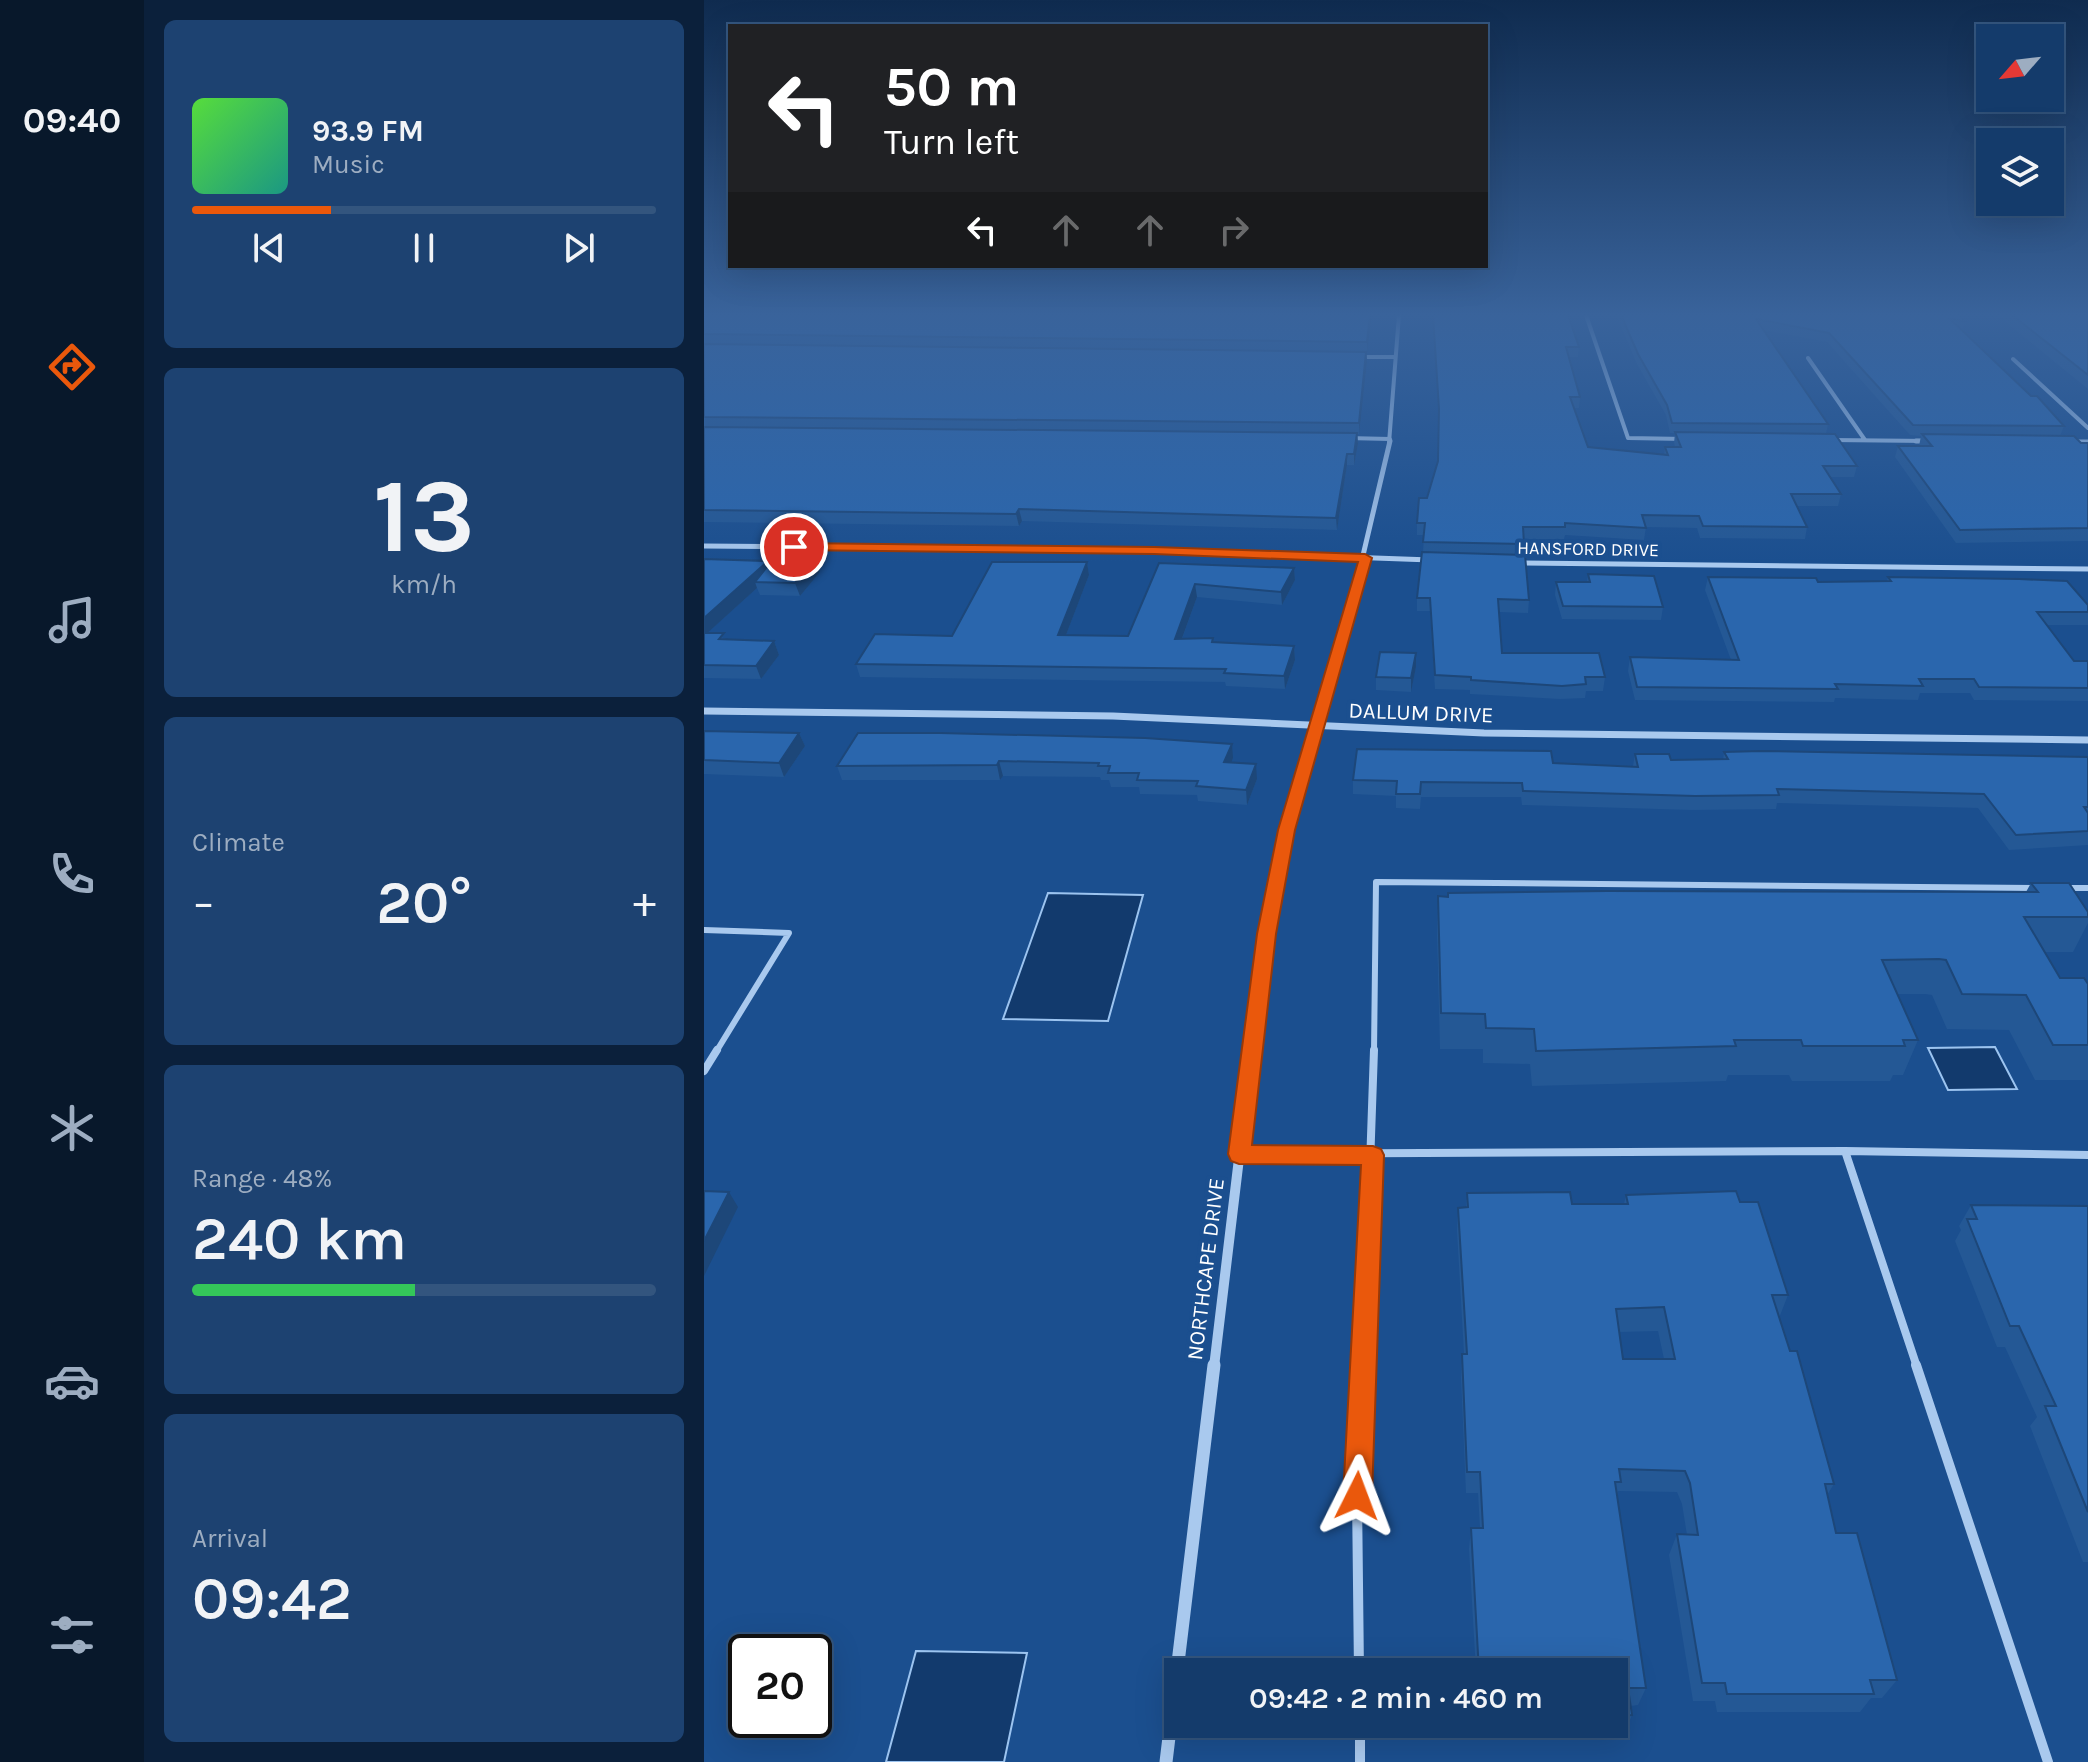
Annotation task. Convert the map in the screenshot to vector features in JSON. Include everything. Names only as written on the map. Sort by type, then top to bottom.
[{"type":"street","name":"NORTHCAPE DRIVE","points":[[1166,1762],[1266,934],[1287,830],[1365,558],[1390,439],[1393,397]]},
{"type":"street","points":[[1614,397],[1628,438],[1691,439]]},
{"type":"street","points":[[1835,397],[1865,440]]},
{"type":"street","points":[[2055,397],[2088,428]]},
{"type":"street","points":[[1338,438],[1390,439]]},
{"type":"street","points":[[1817,440],[1944,441]]},
{"type":"street","points":[[2056,442],[2088,442]]},
{"type":"street","points":[[704,546],[1154,550],[1437,560]]},
{"type":"street","name":"HANSFORD DRIVE","points":[[1500,562],[2088,569]]},
{"type":"street","name":"DALLUM DRIVE","points":[[704,711],[1113,716],[1484,733],[2088,740]]},
{"type":"lane","points":[[1359,1658],[1357,1496],[1373,1155],[1376,882],[2041,888]]},
{"type":"lane","points":[[2057,888],[2088,888]]},
{"type":"lane","points":[[704,930],[789,933],[704,1071]]},
{"type":"lane","points":[[1239,1154],[1845,1151],[2088,1155]]},
{"type":"lane","points":[[1845,1151],[2048,1762]]},
{"type":"lane","points":[[1360,1738],[1360,1762]]},
{"type":"water","points":[[1048,893],[1143,895],[1108,1021],[1003,1019]]},
{"type":"water","points":[[1995,1047],[2017,1089],[1948,1090],[1928,1048]]},
{"type":"water","points":[[916,1651],[1027,1653],[1004,1762],[886,1762]]},
{"type":"building","points":[[704,397],[1362,397],[1359,423],[704,417]]},
{"type":"building","points":[[1438,397],[1570,397],[1588,447],[1668,455],[1665,447],[1681,447],[1675,432],[1835,434],[1857,466],[1823,466],[1841,494],[1791,494],[1807,527],[1703,526],[1699,516],[1642,515],[1646,528],[1565,523],[1565,527],[1523,527],[1524,544],[1423,542],[1425,523],[1417,523],[1419,498],[1427,498],[1438,461]]},
{"type":"building","points":[[1663,397],[1810,397],[1828,424],[1672,423]]},
{"type":"building","points":[[1888,397],[2038,397],[2064,426],[1913,425]]},
{"type":"building","points":[[704,427],[1357,433],[1354,454],[1347,454],[1336,518],[1019,509],[1016,514],[704,510]]},
{"type":"building","points":[[1922,434],[2074,436],[2081,443],[2088,443],[2088,528],[1960,530],[1898,446],[1932,446]]},
{"type":"building","points":[[1422,552],[1525,555],[1529,600],[1498,599],[1502,653],[1599,653],[1605,677],[1585,677],[1586,684],[1562,686],[1435,675],[1430,598],[1417,598]]},
{"type":"building","points":[[774,558],[816,559],[795,583],[755,582]]},
{"type":"building","points":[[704,559],[768,561],[704,618]]},
{"type":"building","points":[[992,562],[1087,562],[1058,635],[1128,636],[1159,563],[1294,568],[1281,592],[1195,584],[1175,639],[1213,638],[1212,642],[1294,646],[1284,676],[1224,673],[1226,669],[856,664],[875,634],[952,636]]},
{"type":"building","points":[[1588,574],[1654,576],[1663,607],[1563,606],[1556,582],[1590,582]]},
{"type":"building","points":[[1708,577],[1816,578],[1818,582],[1891,581],[1888,577],[2067,581],[2088,605],[2088,612],[2037,612],[2074,661],[2088,661],[2088,688],[1979,687],[1974,679],[1919,679],[1923,686],[1835,684],[1838,689],[1637,687],[1630,657],[1739,660]]},
{"type":"building","points":[[704,633],[724,633],[719,639],[774,641],[756,666],[704,665]]},
{"type":"building","points":[[1380,652],[1416,653],[1411,678],[1376,677]]},
{"type":"building","points":[[704,731],[799,733],[779,763],[704,760]]},
{"type":"building","points":[[858,733],[1145,738],[1232,744],[1224,762],[1256,764],[1246,790],[1196,786],[1198,781],[1137,780],[1139,773],[1108,773],[1110,766],[1098,766],[1099,763],[999,761],[997,765],[837,766]]},
{"type":"building","points":[[1357,749],[1551,751],[1553,763],[1638,767],[1635,754],[1669,754],[1671,760],[1728,759],[1724,752],[1761,751],[2088,757],[2088,807],[2084,807],[2088,813],[2088,831],[2016,835],[1984,794],[1777,789],[1779,795],[1695,796],[1523,791],[1522,783],[1421,782],[1420,794],[1396,794],[1397,781],[1353,780]]},
{"type":"building","points":[[2031,883],[2069,883],[2088,912],[2088,917],[2024,917],[2060,978],[2084,978],[2088,984],[2088,1045],[2053,1045],[2026,995],[1962,994],[1946,960],[1939,959],[1882,960],[1918,1040],[1903,1040],[1905,1046],[1803,1046],[1801,1040],[1734,1040],[1736,1046],[1536,1051],[1534,1029],[1486,1028],[1485,1014],[1441,1013],[1438,896],[1448,897],[1448,893],[2038,892]]},
{"type":"building","points":[[704,1191],[729,1192],[704,1241]]},
{"type":"building","points":[[1736,1191],[1740,1202],[1758,1202],[1788,1295],[1772,1295],[1790,1351],[1797,1351],[1834,1484],[1825,1484],[1836,1533],[1857,1533],[1897,1680],[1870,1680],[1874,1694],[1727,1694],[1725,1683],[1702,1683],[1677,1534],[1698,1535],[1690,1483],[1685,1471],[1619,1469],[1621,1482],[1615,1482],[1646,1688],[1628,1688],[1628,1658],[1478,1658],[1471,1528],[1483,1528],[1480,1472],[1467,1472],[1462,1354],[1467,1354],[1458,1208],[1468,1207],[1467,1193],[1570,1192],[1572,1204],[1628,1204],[1626,1195]],"holes":[[[1664,1307],[1675,1359],[1623,1359],[1616,1309]]]},
{"type":"building","points":[[1971,1205],[2088,1206],[2088,1512],[2045,1406],[2056,1406],[2019,1326],[2010,1326],[1967,1219],[1977,1219]]},
{"type":"building","points":[[1628,1688],[1632,1715],[1628,1715]]},
{"type":"route","points":[[794,547],[1154,550],[1365,558],[1287,830],[1266,934],[1239,1154],[1373,1155],[1357,1496]]}]
